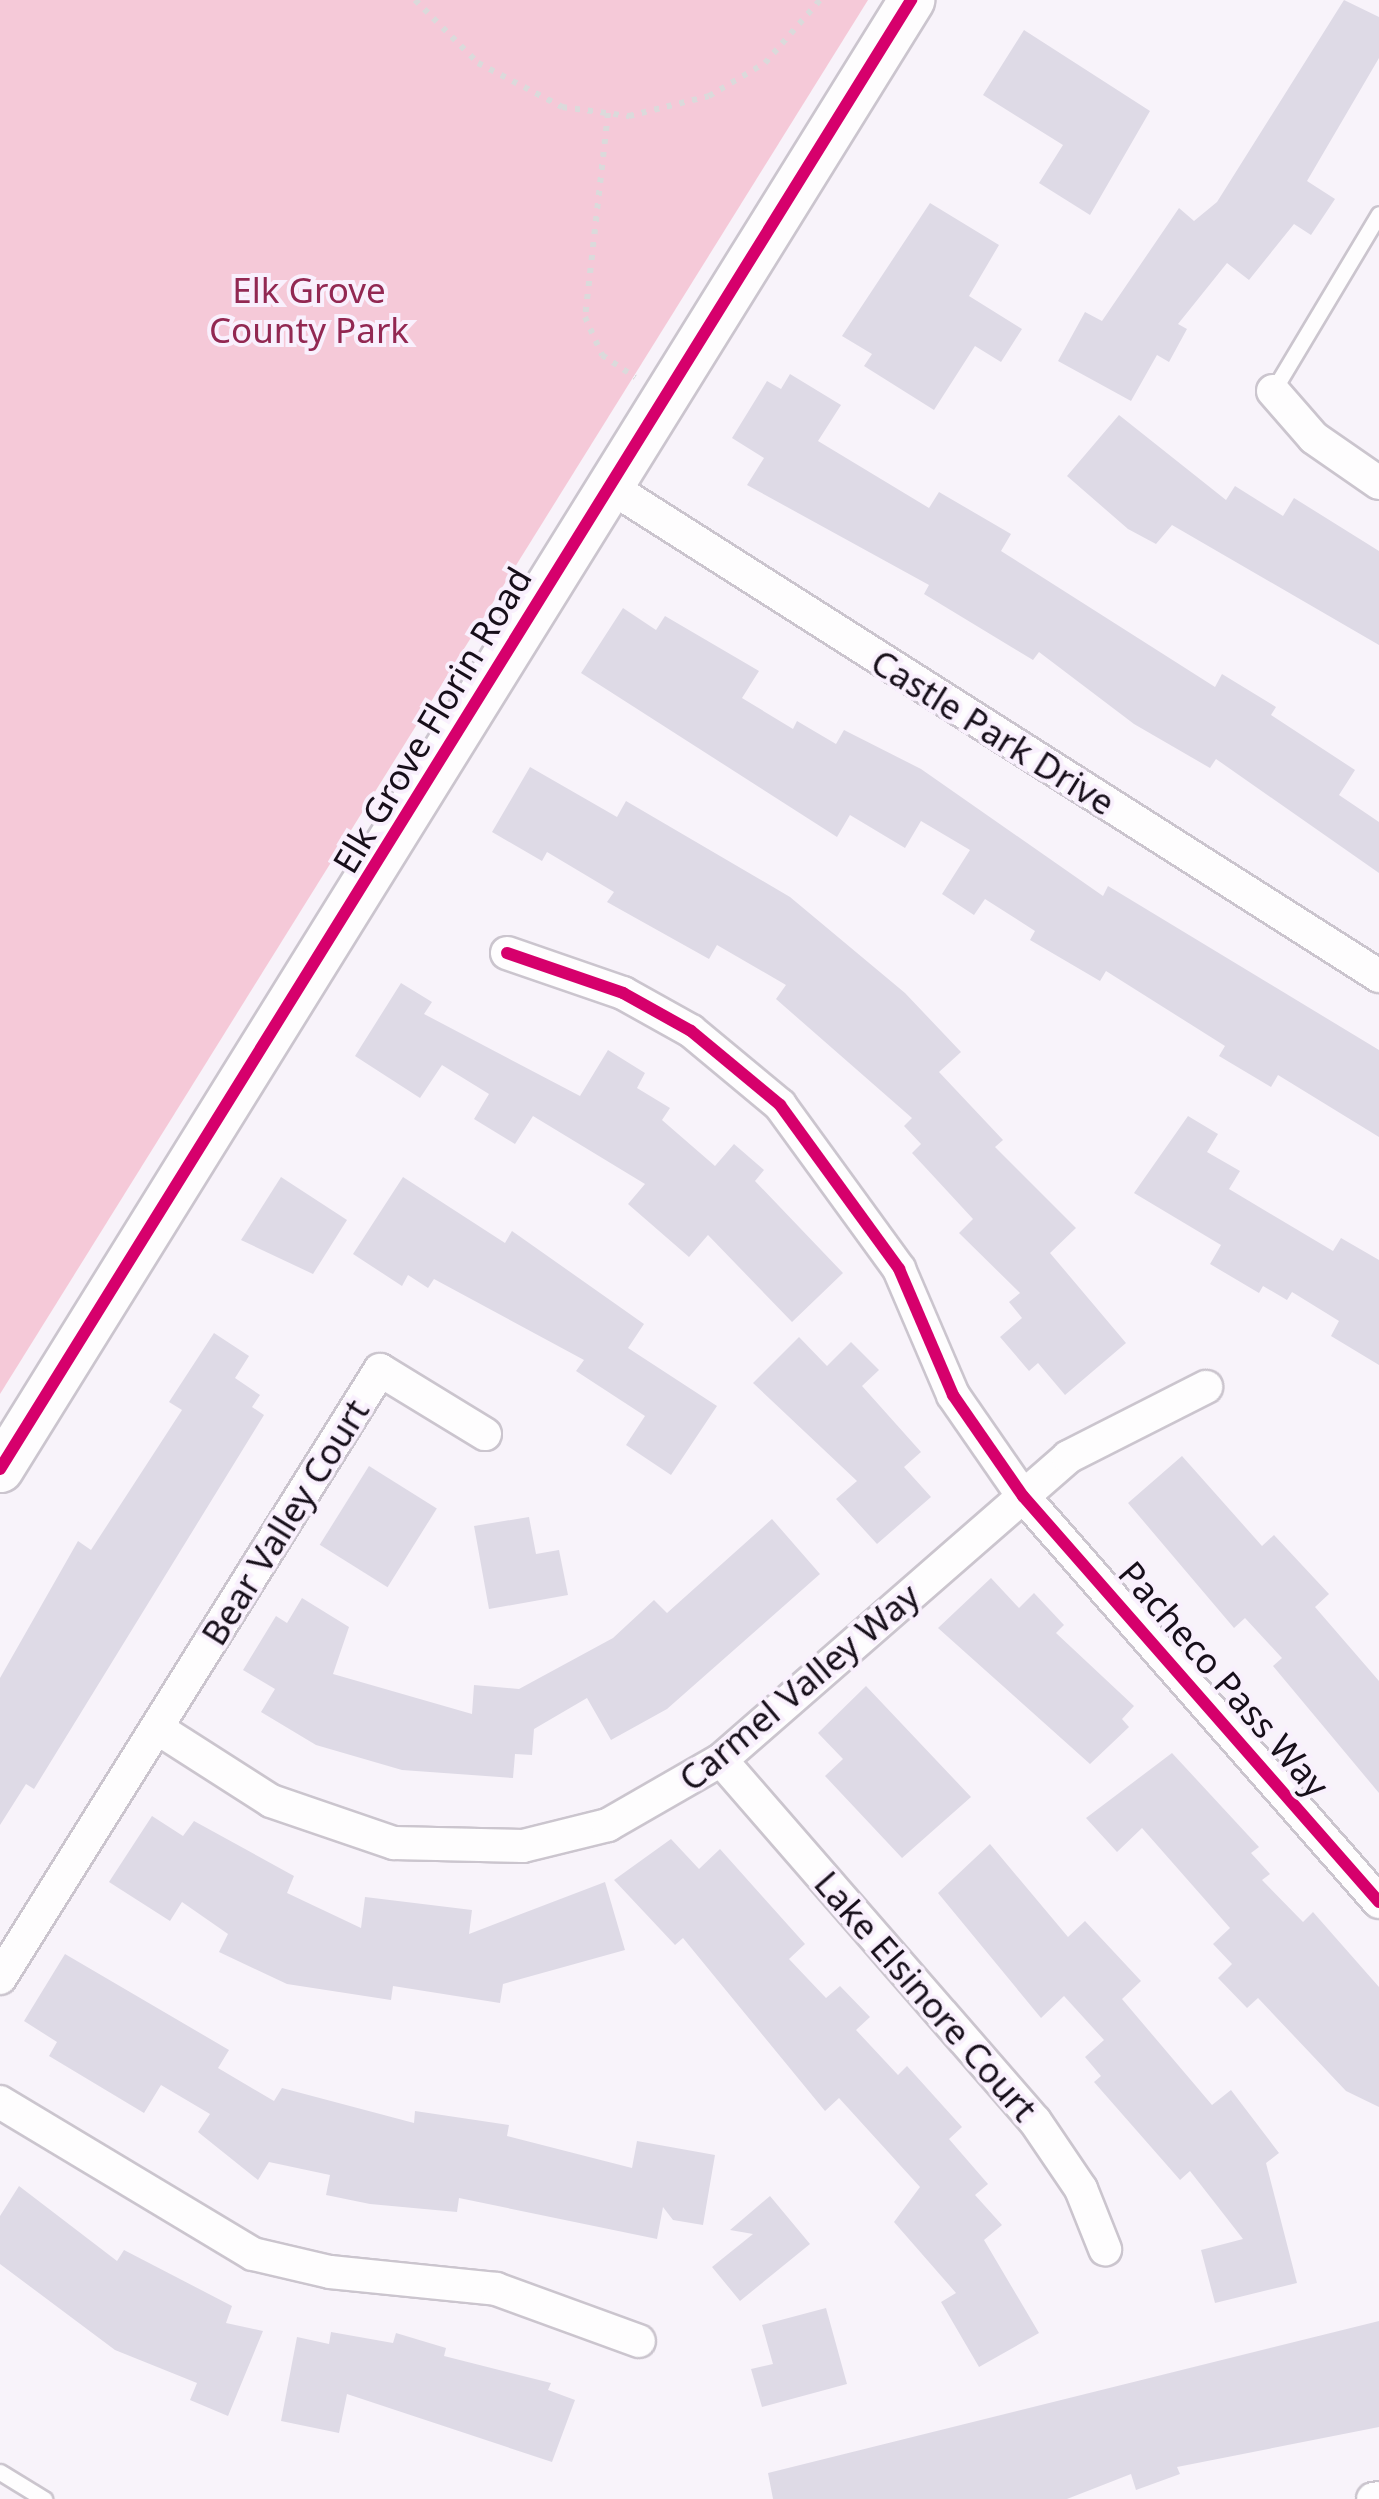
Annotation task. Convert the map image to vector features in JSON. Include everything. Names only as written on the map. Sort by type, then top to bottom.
[{"type":"main road","name":"Elk Grove Florin Road","points":[[0,1468],[912,0]]},
{"type":"street","points":[[1272,392],[1314,438],[1379,483]]},
{"type":"street","name":"Castle Park Drive","points":[[609,486],[1379,976]]},
{"type":"street","name":"Pacheco Pass Way","points":[[506,953],[624,993],[691,1031],[780,1104],[899,1269],[954,1395],[1023,1496],[1379,1902]]},
{"type":"street","name":"Bear Valley Court","points":[[157,1728],[380,1370],[485,1434]]},
{"type":"street","name":"Carmel Valley Way","points":[[157,1728],[311,1819],[437,1849],[524,1846],[608,1824],[722,1760],[1068,1457],[1206,1388]]},
{"type":"street","points":[[0,1978],[157,1728]]},
{"type":"street","name":"Lake Elsinore Court","points":[[722,1760],[1035,2121],[1080,2189],[1105,2249]]},
{"type":"street","points":[[0,2102],[253,2254],[330,2272],[496,2289],[639,2341]]},
{"type":"lane","points":[[1272,392],[1379,214]]},
{"type":"lane","points":[[0,2472],[44,2499]]},
{"type":"path","points":[[415,0],[478,64],[562,107],[608,113],[709,96],[765,63],[820,0]]},
{"type":"path","points":[[608,113],[585,317],[602,355],[636,378]]},
{"type":"green space","name":"Elk Grove County Park","points":[[0,0],[868,0],[0,1394]]},
{"type":"building","points":[[1344,0],[1379,17],[1379,58],[1307,181],[1335,199],[1311,235],[1294,224],[1249,280],[1227,263],[1178,324],[1187,329],[1169,362],[1157,355],[1131,401],[1058,361],[1085,312],[1102,321],[1179,208],[1194,221],[1217,202]]},
{"type":"building","points":[[1024,30],[1150,111],[1090,215],[1039,183],[1063,145],[983,95]]},
{"type":"building","points":[[930,203],[999,245],[969,296],[1022,329],[1001,362],[975,346],[934,410],[864,366],[872,354],[842,336]]},
{"type":"building","points":[[790,374],[841,405],[818,441],[929,508],[939,492],[1011,534],[1001,551],[1215,687],[1222,674],[1276,707],[1271,715],[1355,770],[1339,795],[1379,822],[1379,873],[1216,759],[1210,768],[1134,724],[1039,652],[1033,660],[924,594],[929,585],[747,485],[764,458],[732,438],[767,381],[781,389]]},
{"type":"building","points":[[1119,415],[1226,500],[1235,486],[1283,516],[1294,498],[1379,551],[1379,645],[1172,525],[1156,544],[1128,529],[1067,476]]},
{"type":"building","points":[[623,608],[656,630],[665,616],[759,671],[742,698],[793,729],[797,721],[836,744],[844,730],[921,769],[1103,896],[1108,886],[1379,1050],[1379,1137],[1278,1075],[1271,1087],[1219,1056],[1225,1046],[1106,971],[1100,981],[1030,940],[1035,931],[985,899],[974,915],[942,894],[970,850],[921,821],[905,848],[850,815],[837,837],[581,673]]},
{"type":"building","points":[[530,767],[617,817],[626,801],[790,897],[905,993],[961,1052],[939,1072],[1003,1140],[995,1147],[1076,1228],[1050,1253],[1126,1343],[1065,1395],[1038,1363],[1029,1371],[1000,1337],[1022,1318],[1009,1302],[1020,1293],[959,1233],[973,1219],[912,1153],[921,1144],[904,1126],[912,1118],[776,999],[786,985],[717,945],[709,959],[607,902],[614,892],[547,852],[542,861],[492,832]]},
{"type":"building","points":[[401,983],[432,1002],[424,1014],[580,1096],[608,1050],[645,1073],[637,1088],[670,1108],[662,1120],[715,1166],[734,1144],[764,1170],[755,1181],[843,1273],[792,1322],[708,1235],[689,1257],[628,1204],[645,1184],[533,1116],[515,1144],[474,1119],[489,1094],[442,1065],[420,1098],[355,1056]]},
{"type":"building","points":[[1188,1116],[1218,1134],[1207,1152],[1240,1171],[1229,1189],[1333,1251],[1341,1238],[1379,1260],[1379,1365],[1331,1336],[1339,1321],[1292,1292],[1287,1300],[1263,1286],[1259,1293],[1210,1264],[1221,1245],[1134,1193]]},
{"type":"building","points":[[281,1177],[347,1220],[313,1274],[241,1240]]},
{"type":"building","points":[[403,1177],[505,1243],[512,1231],[644,1324],[628,1348],[717,1406],[671,1475],[626,1445],[645,1416],[576,1371],[584,1360],[434,1279],[428,1288],[408,1275],[402,1286],[353,1254]]},
{"type":"building","points":[[214,1333],[249,1356],[235,1378],[260,1395],[252,1407],[264,1415],[34,1789],[26,1784],[0,1825],[0,1678],[78,1541],[91,1550],[182,1410],[169,1402]]},
{"type":"building","points":[[799,1337],[827,1366],[851,1342],[879,1370],[862,1386],[921,1452],[904,1467],[931,1497],[877,1544],[836,1499],[857,1481],[753,1383]]},
{"type":"building","points":[[1182,1456],[1262,1546],[1274,1535],[1329,1594],[1315,1607],[1379,1681],[1379,1793],[1273,1666],[1282,1658],[1245,1618],[1234,1628],[1128,1503]]},
{"type":"building","points":[[369,1466],[437,1508],[388,1587],[320,1545]]},
{"type":"building","points":[[529,1517],[536,1554],[559,1550],[568,1595],[489,1609],[474,1526]]},
{"type":"building","points":[[772,1519],[820,1574],[667,1709],[611,1740],[587,1698],[534,1729],[532,1755],[515,1754],[513,1778],[402,1770],[316,1745],[261,1712],[275,1689],[243,1670],[276,1616],[287,1623],[302,1598],[349,1627],[333,1674],[472,1714],[474,1685],[519,1689],[613,1638],[654,1600],[667,1613]]},
{"type":"building","points":[[991,1578],[1019,1608],[1034,1593],[1064,1625],[1056,1633],[1134,1706],[1122,1719],[1129,1727],[1090,1764],[938,1628]]},
{"type":"building","points":[[866,1686],[971,1797],[902,1858],[825,1776],[843,1759],[818,1733]]},
{"type":"building","points":[[1172,1753],[1259,1847],[1251,1853],[1270,1874],[1262,1880],[1303,1922],[1313,1912],[1379,1987],[1379,2107],[1346,2091],[1258,1998],[1247,2008],[1218,1978],[1232,1964],[1213,1944],[1230,1928],[1142,1828],[1117,1852],[1086,1818]]},
{"type":"building","points":[[152,1816],[183,1836],[194,1821],[294,1876],[287,1893],[361,1928],[365,1897],[472,1910],[469,1934],[605,1882],[625,1950],[503,1984],[500,2003],[393,1986],[391,2000],[287,1984],[219,1952],[228,1934],[182,1902],[170,1921],[109,1882]]},
{"type":"building","points":[[671,1839],[699,1869],[720,1849],[805,1944],[789,1959],[826,1998],[840,1986],[870,2017],[856,2030],[898,2075],[907,2066],[962,2127],[949,2139],[988,2184],[975,2195],[1002,2225],[984,2240],[1039,2333],[979,2367],[941,2302],[956,2293],[894,2222],[920,2187],[839,2098],[825,2111],[683,1938],[675,1945],[614,1880]]},
{"type":"building","points":[[990,1844],[1068,1937],[1085,1921],[1141,1981],[1122,1999],[1212,2105],[1231,2090],[1279,2153],[1266,2163],[1297,2283],[1215,2303],[1201,2250],[1243,2239],[1190,2171],[1180,2180],[1094,2082],[1101,2076],[1085,2057],[1104,2040],[1064,1996],[1041,2018],[938,1893]]},
{"type":"building","points":[[65,1954],[229,2050],[218,2068],[274,2101],[282,2088],[414,2123],[415,2111],[509,2125],[507,2136],[632,2168],[637,2141],[715,2155],[703,2225],[673,2220],[663,2207],[657,2239],[459,2198],[457,2212],[370,2204],[326,2195],[330,2175],[269,2162],[258,2180],[198,2132],[210,2114],[161,2085],[144,2113],[49,2056],[57,2042],[24,2021]]},
{"type":"building","points":[[19,2186],[117,2261],[124,2250],[232,2306],[226,2323],[263,2331],[228,2416],[190,2400],[197,2383],[115,2350],[0,2264],[0,2216]]},
{"type":"building","points":[[770,2196],[810,2244],[740,2301],[712,2267],[753,2234],[730,2230]]},
{"type":"building","points":[[826,2308],[847,2384],[762,2407],[751,2369],[773,2364],[762,2325]]},
{"type":"building","points":[[1379,2321],[1379,2427],[1177,2467],[1180,2474],[1136,2490],[1131,2474],[1067,2499],[773,2499],[768,2473]]},
{"type":"building","points":[[331,2332],[393,2343],[396,2333],[446,2348],[444,2356],[551,2383],[548,2390],[575,2400],[552,2462],[347,2394],[339,2433],[281,2421],[297,2337],[329,2344]]},
{"type":"cycle path","points":[[0,1469],[911,0]]},
{"type":"cycle path","points":[[507,953],[623,993],[691,1031],[780,1105],[899,1269],[953,1395],[1023,1496],[1379,1902]]}]
